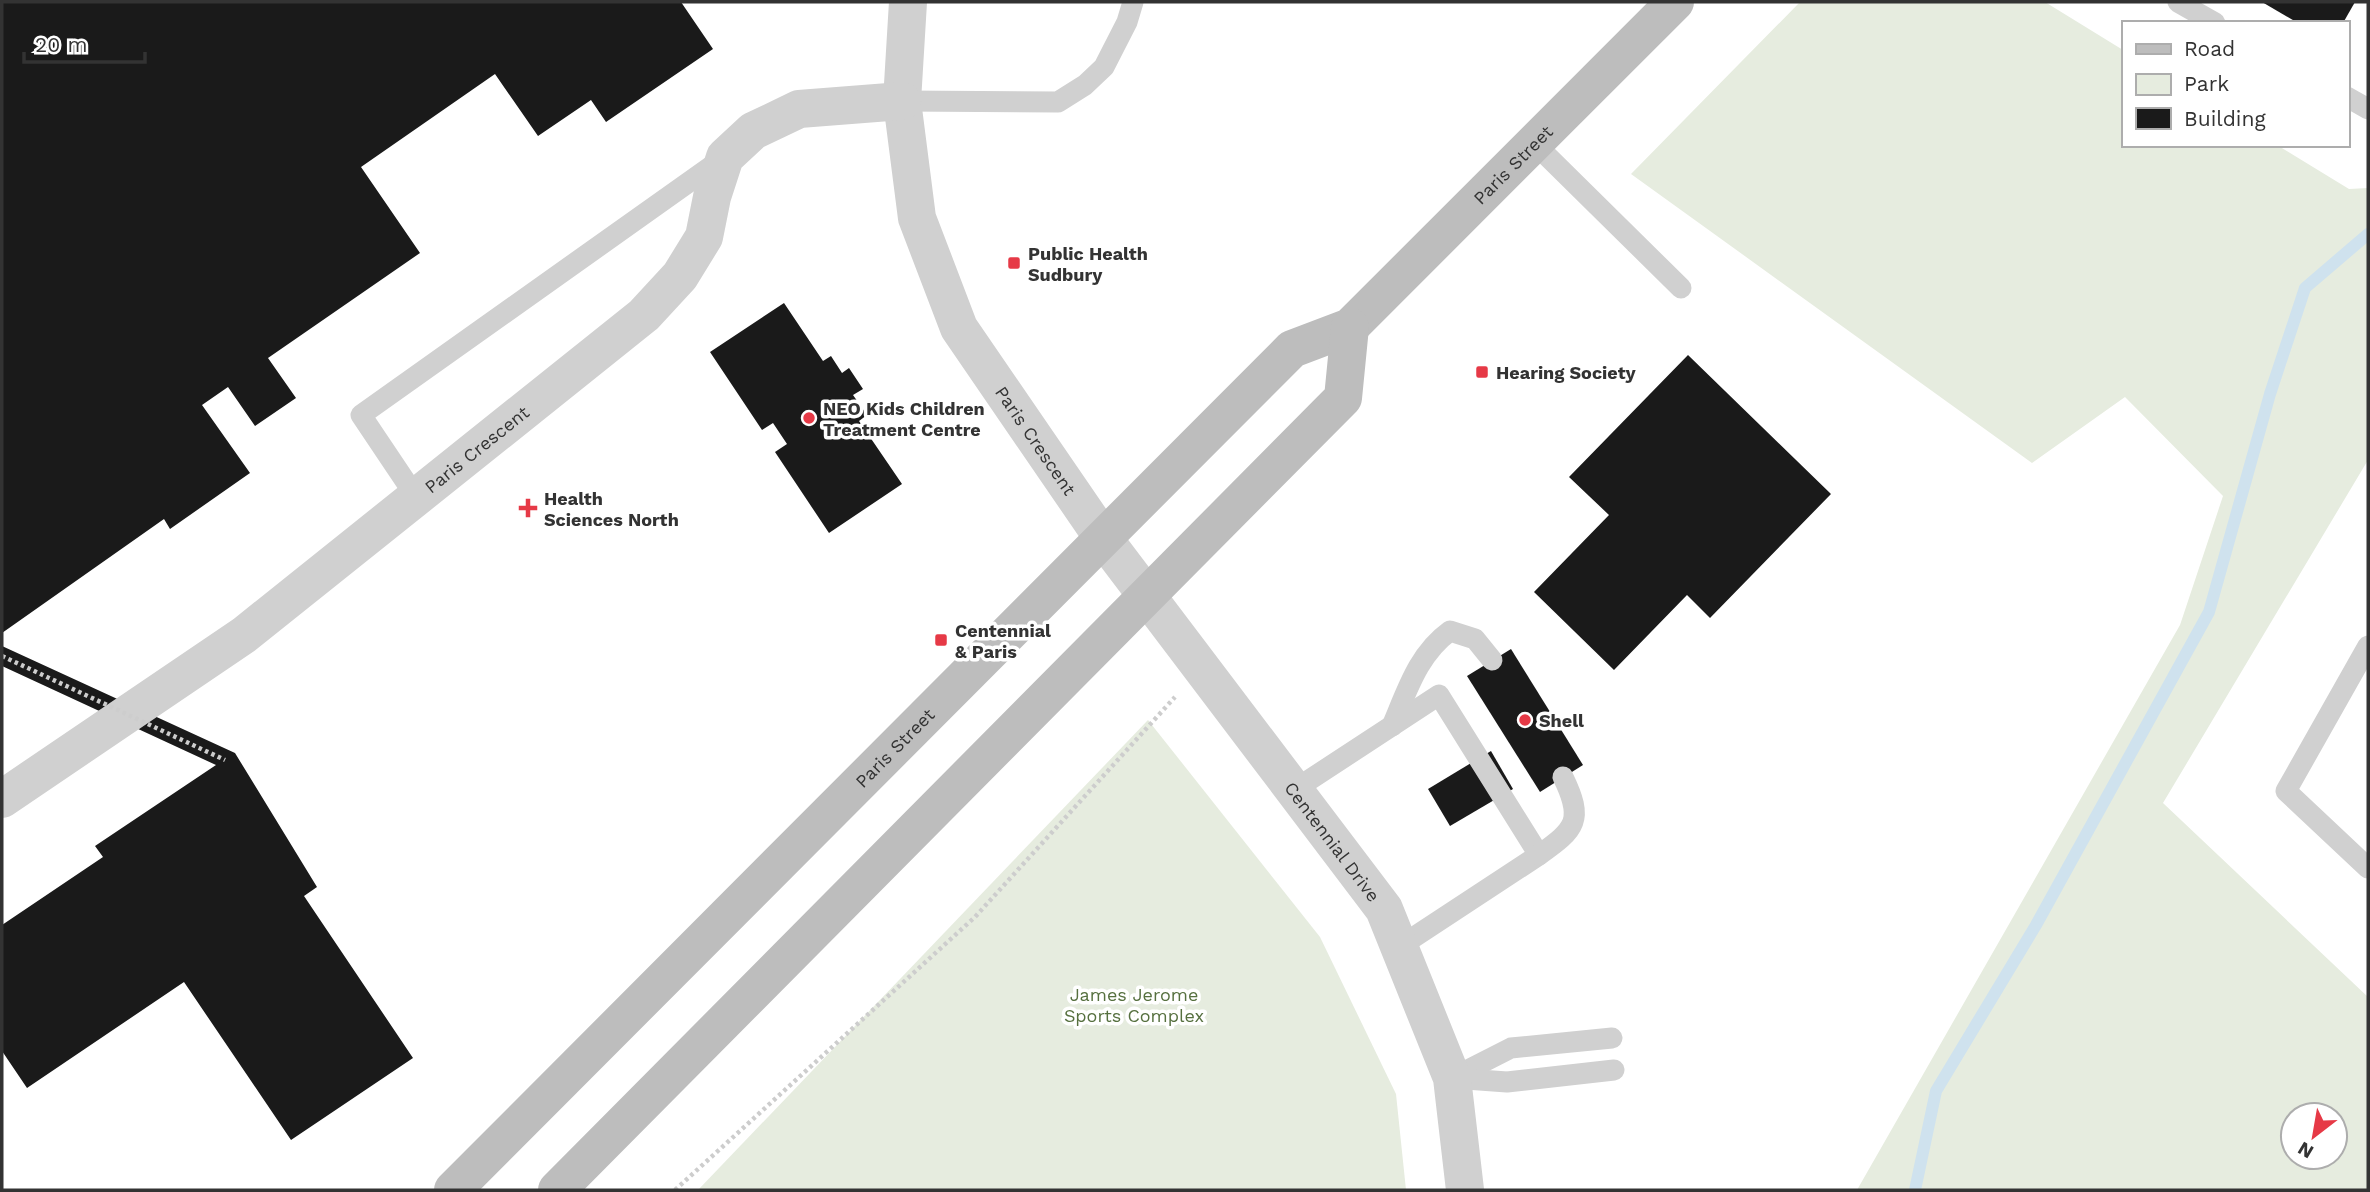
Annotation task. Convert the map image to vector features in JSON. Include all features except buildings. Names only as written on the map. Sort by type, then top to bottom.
[{"type":"main road","name":"Paris Street","points":[[453,1190],[1292,349],[1350,327],[1675,2]]},
{"type":"main road","points":[[557,1190],[1145,594],[1343,398],[1350,327]]},
{"type":"street","name":"Paris Crescent","points":[[908,2],[902,101],[917,218],[959,328],[1103,538]]},
{"type":"street","name":"Paris Crescent","points":[[2,799],[244,635],[644,315],[680,276],[704,237],[712,197],[725,157],[752,131],[800,108],[902,101]]},
{"type":"street","name":"Centennial Drive","points":[[1103,538],[1384,909],[1452,1077],[1465,1190]]},
{"type":"lane","points":[[902,101],[1058,102],[1085,85],[1104,68],[1127,22],[1133,2]]},
{"type":"lane","points":[[2178,2],[2211,21]]},
{"type":"lane","points":[[2349,98],[2368,109]]},
{"type":"lane","points":[[1534,143],[1681,288]]},
{"type":"lane","points":[[416,497],[361,415],[725,157]]},
{"type":"lane","points":[[1392,726],[1417,667],[1437,641],[1450,631],[1475,639],[1492,660]]},
{"type":"lane","points":[[2368,646],[2286,791],[2368,868]]},
{"type":"lane","points":[[1294,790],[1440,695],[1539,855]]},
{"type":"lane","points":[[1399,947],[1567,835],[1574,816],[1575,802],[1563,777]]},
{"type":"lane","points":[[1452,1077],[1511,1048],[1612,1038]]},
{"type":"lane","points":[[1452,1077],[1507,1082],[1614,1070]]},
{"type":"path","points":[[2,656],[225,760]]},
{"type":"path","points":[[675,1190],[975,917],[1202,668]]},
{"type":"green space","points":[[1800,2],[2045,2],[2122,49],[2122,147],[2280,147],[2349,189],[2368,188],[2368,460],[2163,803],[2368,997],[2368,1190],[1857,1190],[2180,625],[2223,496],[2125,397],[2032,463],[1631,174]]},
{"type":"green space","name":"James Jerome Sports Complex","points":[[1148,720],[1320,937],[1396,1094],[1406,1190],[698,1190]]},
{"type":"waterway","points":[[1915,1190],[1936,1091],[2036,925],[2209,612],[2270,394],[2305,288],[2368,234]]},
{"type":"place","name":"Public Health Sudbury","points":[[1014,263]]},
{"type":"place","name":"Hearing Society","points":[[1482,372]]},
{"type":"place","name":"NEO Kids Children Treatment Centre","points":[[809,418]]},
{"type":"place","name":"Health Sciences North","points":[[528,508]]},
{"type":"place","name":"Centennial & Paris","points":[[941,640]]},
{"type":"place","name":"Shell","points":[[1525,720]]}]
